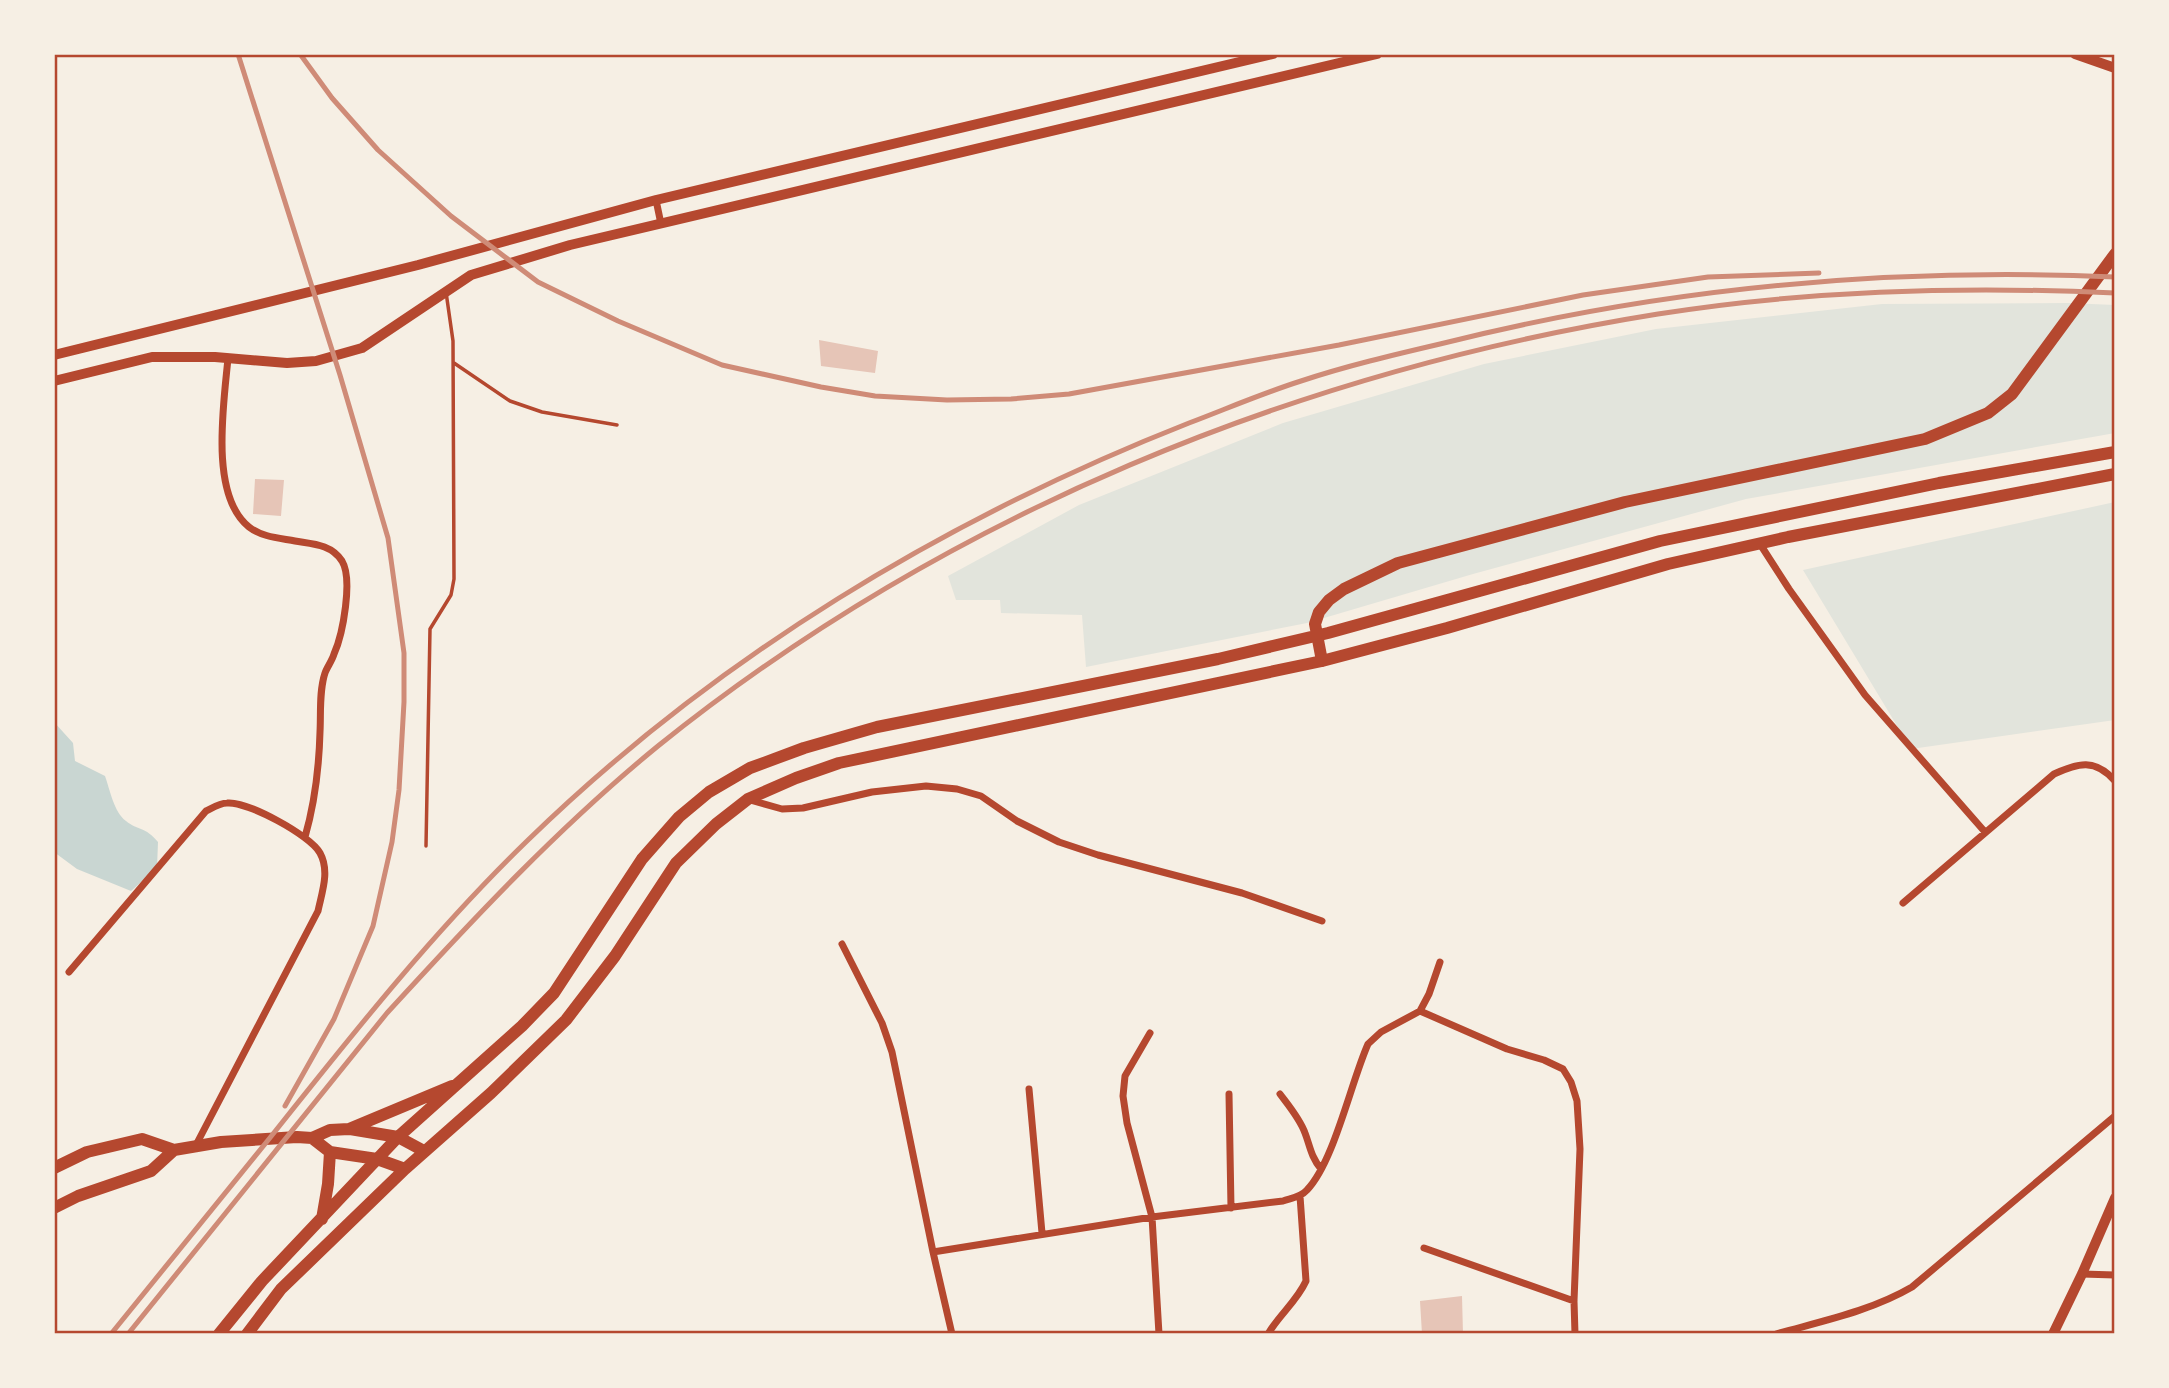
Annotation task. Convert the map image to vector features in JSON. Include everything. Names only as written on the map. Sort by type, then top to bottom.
[{"type":"highway","points":[[1322,661],[1315,624],[1329,600],[1344,589],[1398,563],[1599,509],[1925,439],[1988,413],[2012,394],[2115,254]]},
{"type":"highway","points":[[219,1334],[262,1281],[398,1137],[462,1081],[554,993],[642,859],[679,817],[709,792],[750,768],[804,748],[924,716],[1218,659],[1316,636],[1660,541],[1939,483],[2115,452]]},
{"type":"highway","points":[[247,1334],[281,1289],[424,1151],[491,1093],[566,1020],[615,956],[676,863],[716,824],[748,799],[839,763],[1322,661],[1668,564],[2115,474]]},
{"type":"highway","points":[[349,1129],[462,1081]]},
{"type":"highway","points":[[54,1208],[78,1196],[151,1171],[174,1150],[196,1145],[312,1138],[330,1130],[349,1129],[398,1137],[424,1151]]},
{"type":"highway","points":[[312,1138],[330,1152],[377,1159],[405,1169]]},
{"type":"highway","points":[[54,1168],[87,1152],[142,1139],[174,1150]]},
{"type":"highway","points":[[322,1219],[330,1152]]},
{"type":"street","points":[[54,355],[418,265],[656,201],[1273,54]]},
{"type":"street","points":[[54,381],[152,357],[228,358],[287,363],[316,361],[362,348],[471,275],[570,245],[1377,54]]},
{"type":"street","points":[[2074,54],[2115,68]]},
{"type":"street","points":[[656,201],[661,224]]},
{"type":"street","points":[[228,358],[223,418],[225,482],[234,509],[249,527],[266,536],[326,546],[337,555],[347,575],[343,621],[335,653],[325,674],[319,771],[305,837]]},
{"type":"street","points":[[1760,544],[1789,589],[1866,695],[1985,832]]},
{"type":"street","points":[[1903,903],[2054,774],[2077,764],[2094,766],[2109,774],[2115,781]]},
{"type":"street","points":[[748,799],[782,809],[803,808],[872,792],[926,786],[957,789],[981,796],[1017,821],[1059,842],[1242,893],[1322,921]]},
{"type":"street","points":[[69,972],[206,811],[225,803],[247,806],[305,837],[320,853],[326,874],[318,911],[196,1145]]},
{"type":"street","points":[[842,944],[882,1023],[892,1052],[952,1334]]},
{"type":"street","points":[[933,1252],[1042,1233],[1283,1201],[1300,1196],[1309,1189],[1321,1169],[1368,1044],[1381,1032],[1420,1011],[1440,962]]},
{"type":"street","points":[[1420,1011],[1507,1049],[1544,1060],[1563,1069],[1571,1082],[1577,1101],[1580,1149],[1575,1334]]},
{"type":"street","points":[[1150,1033],[1125,1076],[1123,1096],[1127,1123],[1152,1217],[1158,1334]]},
{"type":"street","points":[[1029,1089],[1042,1233]]},
{"type":"street","points":[[1229,1094],[1231,1208]]},
{"type":"street","points":[[1280,1094],[1296,1115],[1305,1132],[1312,1158],[1321,1169]]},
{"type":"street","points":[[1776,1334],[1862,1309],[1912,1287],[2115,1116]]},
{"type":"street","points":[[1268,1334],[1279,1316],[1301,1293],[1306,1281],[1300,1196]]},
{"type":"street","points":[[2053,1334],[2115,1198]]},
{"type":"street","points":[[1424,1248],[1574,1301]]},
{"type":"street","points":[[2082,1274],[2115,1275]]},
{"type":"lane","points":[[54,56],[61,54]]},
{"type":"lane","points":[[426,846],[430,629],[453,588],[454,363],[451,312],[446,292]]},
{"type":"lane","points":[[454,363],[510,401],[542,412],[617,425]]},
{"type":"shaded area","points":[[1882,304],[2115,305],[2115,433],[1746,499],[1307,623],[1086,667],[1082,615],[1001,613],[1000,600],[956,600],[948,576],[1079,505],[1283,423],[1484,364],[1656,329]]},
{"type":"shaded area","points":[[2115,502],[2115,720],[1911,749],[1803,570]]},
{"type":"shaded area","points":[[54,722],[73,743],[75,761],[105,776],[122,817],[149,833],[158,842],[157,868],[131,891],[77,869],[54,852]]},
{"type":"building","points":[[819,340],[878,351],[875,373],[821,366]]},
{"type":"building","points":[[255,479],[284,480],[281,516],[253,514]]},
{"type":"building","points":[[1462,1296],[1463,1334],[1422,1334],[1420,1301]]},
{"type":"railway","points":[[238,54],[340,375],[388,538],[404,653],[399,790],[392,842],[373,926],[334,1019],[285,1106]]},
{"type":"railway","points":[[300,54],[332,98],[378,150],[451,216],[538,282],[618,321],[722,365],[875,396],[947,400],[1011,399],[1069,394],[1339,345],[1583,295],[1708,277],[1819,273]]},
{"type":"railway","points":[[111,1334],[393,986],[458,912],[527,841],[600,774],[676,712],[755,653],[837,599],[922,549],[1009,503],[1098,461],[1287,386],[1335,370],[1523,325],[1607,308],[1691,296],[1859,279],[1944,275],[2115,277]]},
{"type":"railway","points":[[128,1334],[387,1013],[484,909],[586,808],[658,746],[768,663],[884,589],[1005,523],[1130,465],[1258,415],[1389,373],[1523,340],[1658,314],[1829,295],[1943,290],[2115,293]]}]
